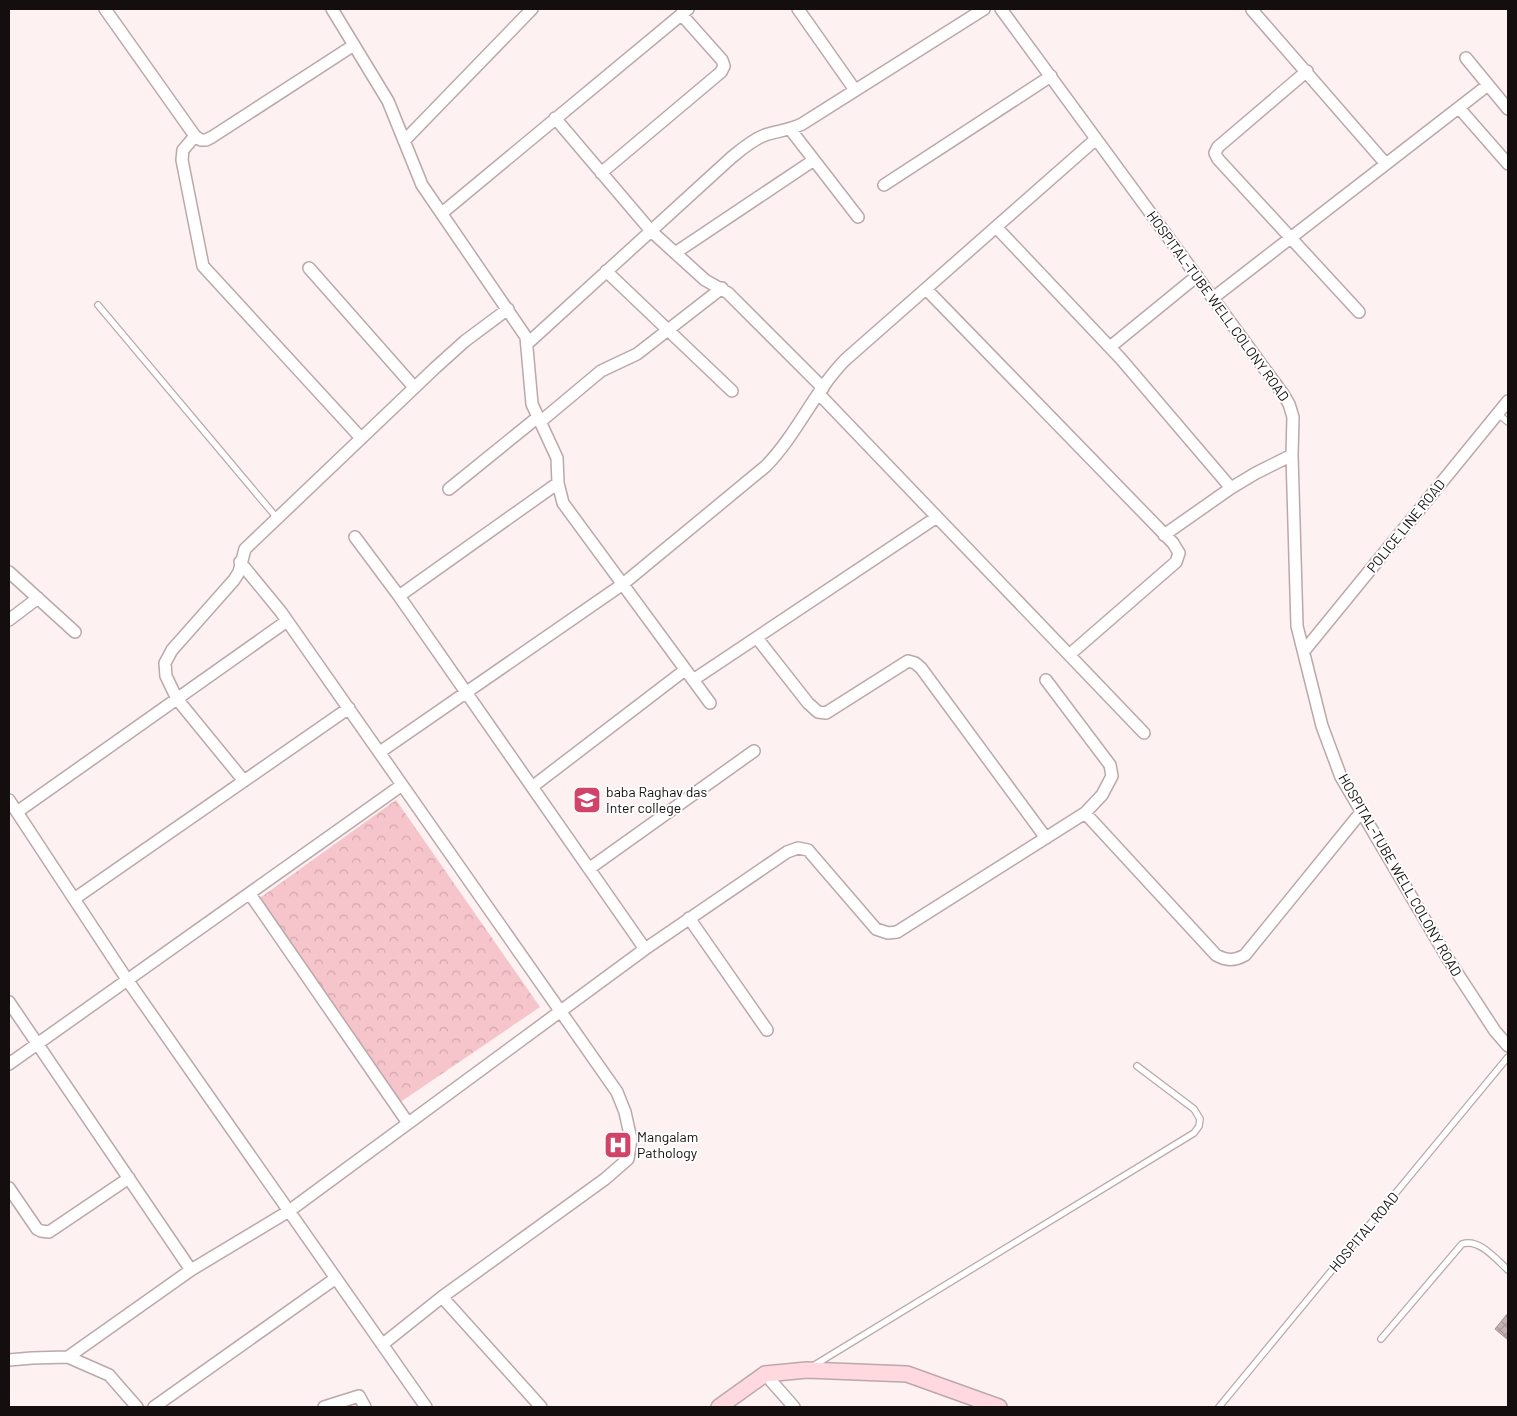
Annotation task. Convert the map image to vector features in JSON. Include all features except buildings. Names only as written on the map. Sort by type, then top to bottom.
[{"type":"main road","points":[[719,1407],[765,1374],[807,1370],[907,1374],[999,1407]]},
{"type":"street","points":[[105,9],[195,136],[201,140],[212,137],[354,45]]},
{"type":"street","points":[[332,9],[388,101],[422,185],[526,337],[532,404],[557,458],[558,483],[563,503],[710,702]]},
{"type":"street","points":[[404,141],[532,9]]},
{"type":"street","points":[[798,9],[855,90]]},
{"type":"street","points":[[527,344],[650,231],[749,144],[763,136],[802,124],[984,9]]},
{"type":"street","name":"HOSPITAL-TUBE WELL COLONY ROAD","points":[[1001,9],[1289,404],[1293,418],[1292,455],[1297,626],[1322,726],[1341,777],[1448,958],[1495,1031],[1508,1046]]},
{"type":"street","points":[[1252,10],[1386,164]]},
{"type":"street","points":[[442,213],[684,11],[722,60],[724,66],[721,72],[601,173]]},
{"type":"street","points":[[1466,58],[1508,109]]},
{"type":"street","points":[[1306,71],[1218,147],[1215,153],[1218,159],[1359,312]]},
{"type":"street","points":[[884,185],[1051,76]]},
{"type":"street","points":[[1213,298],[1488,85]]},
{"type":"street","points":[[1459,108],[1508,164]]},
{"type":"street","points":[[555,118],[650,231],[705,280],[722,288],[821,391],[937,517],[1144,733]]},
{"type":"street","points":[[790,129],[858,217]]},
{"type":"street","points":[[195,136],[183,150],[182,160],[204,266],[361,438]]},
{"type":"street","points":[[380,752],[623,584],[766,466],[780,452],[844,360],[1096,139]]},
{"type":"street","points":[[675,253],[814,160]]},
{"type":"street","points":[[996,227],[1110,347],[1231,488]]},
{"type":"street","points":[[309,268],[414,387]]},
{"type":"street","points":[[606,271],[732,391]]},
{"type":"street","points":[[1110,347],[1197,276]]},
{"type":"street","points":[[449,489],[601,371],[637,354],[722,288]]},
{"type":"street","points":[[926,288],[1179,552],[1176,562],[1069,655]]},
{"type":"street","points":[[244,781],[177,699],[166,676],[165,663],[172,650],[234,580],[239,572],[240,562],[245,549],[414,387],[465,341],[508,309]]},
{"type":"street","name":"POLICE LINE ROAD","points":[[1304,651],[1508,401]]},
{"type":"street","points":[[1164,535],[1231,488],[1292,455]]},
{"type":"street","points":[[399,596],[558,483]]},
{"type":"street","points":[[693,680],[937,517]]},
{"type":"street","points":[[355,537],[399,596],[645,949]]},
{"type":"street","points":[[240,562],[287,621],[349,708],[559,1012],[617,1092],[625,1112],[631,1139],[628,1159],[605,1179],[442,1297],[383,1344]]},
{"type":"street","points":[[9,572],[75,632]]},
{"type":"street","points":[[9,620],[38,598]]},
{"type":"street","points":[[17,812],[287,621]]},
{"type":"street","points":[[757,638],[808,703],[818,712],[826,713],[908,661],[915,663],[921,668],[1046,838]]},
{"type":"street","points":[[532,787],[685,670]]},
{"type":"street","points":[[68,1357],[191,1270],[289,1211],[645,949],[787,852],[798,848],[808,850],[876,929],[888,933],[898,932],[1085,813],[1102,795],[1112,776],[1110,765],[1046,680]]},
{"type":"street","points":[[74,899],[349,708]]},
{"type":"street","points":[[590,868],[754,751]]},
{"type":"street","points":[[9,1064],[402,784]]},
{"type":"street","points":[[9,800],[128,981],[426,1407]]},
{"type":"street","points":[[1085,813],[1216,955],[1226,960],[1236,960],[1245,955],[1362,811]]},
{"type":"street","points":[[250,894],[408,1123]]},
{"type":"street","points":[[690,918],[767,1030]]},
{"type":"street","points":[[9,1002],[191,1270]]},
{"type":"street","points":[[9,1188],[37,1229],[41,1232],[49,1232],[129,1178]]},
{"type":"street","points":[[154,1407],[336,1278]]},
{"type":"street","points":[[442,1297],[541,1407]]},
{"type":"street","points":[[9,1360],[68,1357],[108,1375],[137,1407]]},
{"type":"street","points":[[765,1374],[794,1407]]},
{"type":"street","points":[[324,1407],[360,1396],[365,1407]]},
{"type":"lane","points":[[98,305],[277,518]]},
{"type":"lane","points":[[1498,414],[1508,422]]},
{"type":"lane","name":"HOSPITAL ROAD","points":[[1219,1407],[1508,1057]]},
{"type":"lane","points":[[807,1370],[1194,1132],[1199,1126],[1200,1119],[1194,1109],[1138,1066]]},
{"type":"lane","points":[[1381,1339],[1462,1244],[1469,1242],[1480,1246],[1508,1270]]},
{"type":"green space","points":[[396,800],[540,1007],[399,1103],[257,900]]},
{"type":"place","name":"baba Raghav das Inter college","points":[[587,800]]},
{"type":"place","name":"Mangalam Pathology","points":[[618,1145]]}]
